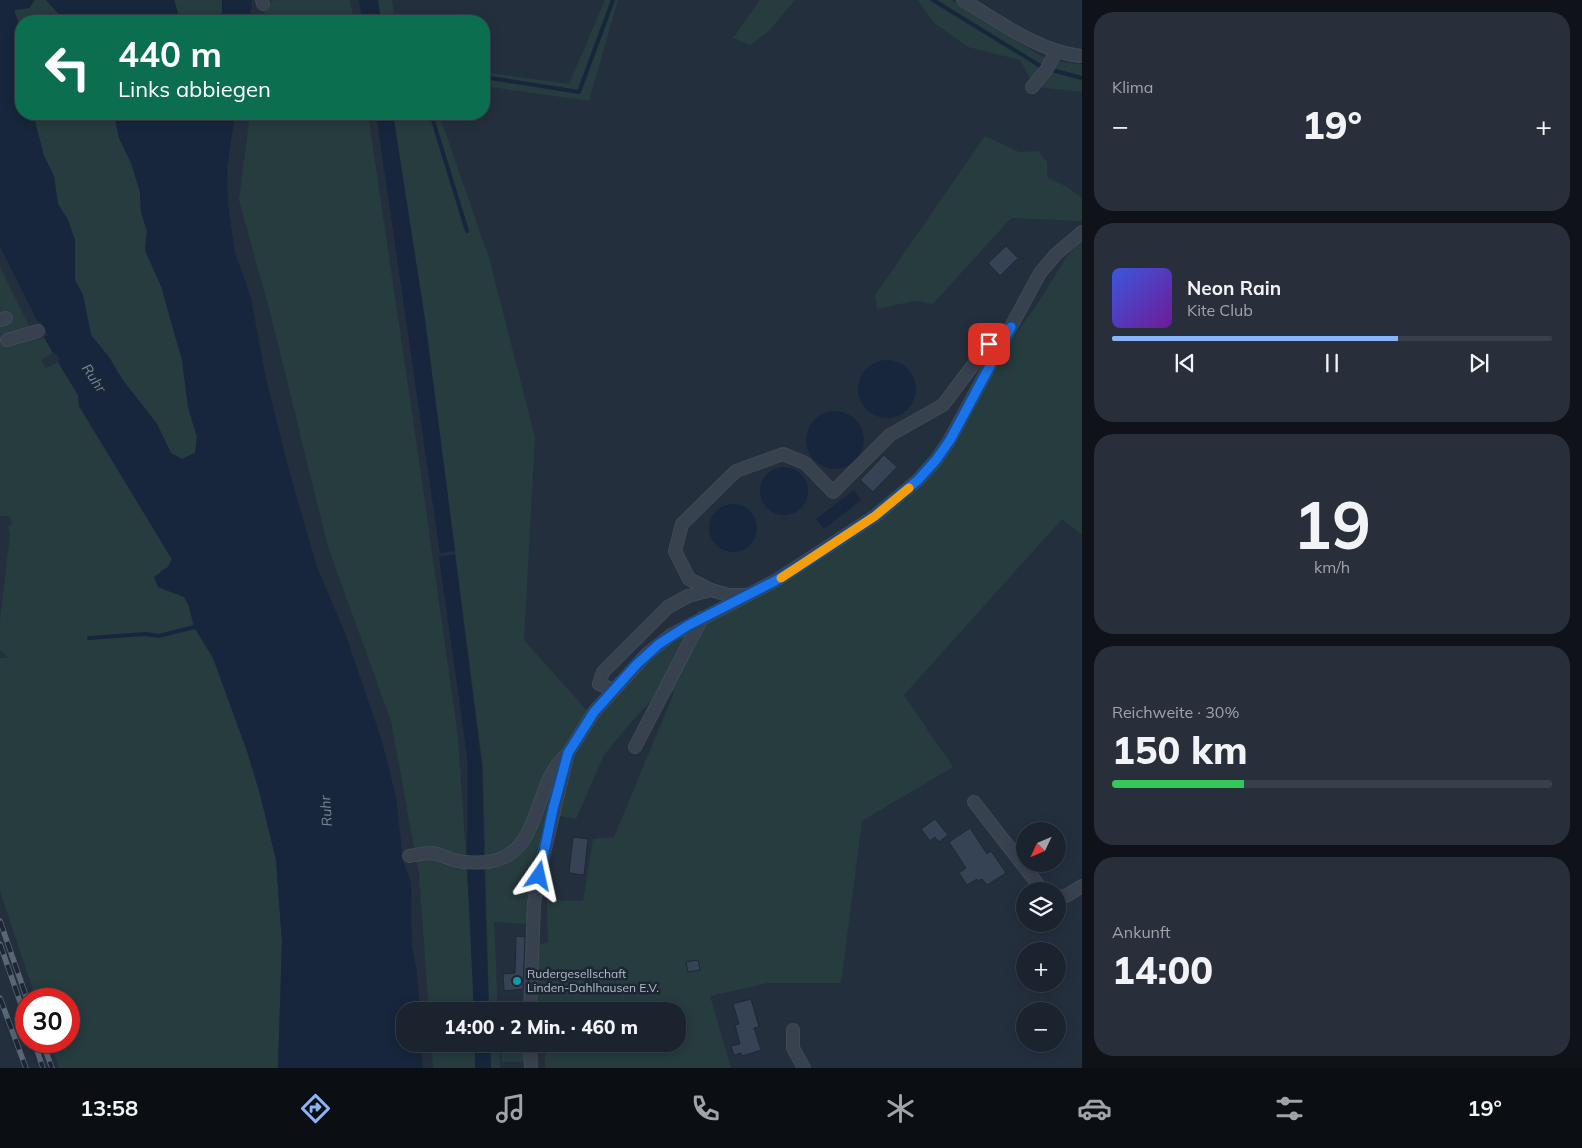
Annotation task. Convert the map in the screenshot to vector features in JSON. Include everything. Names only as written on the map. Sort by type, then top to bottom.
[{"type":"street","points":[[963,0],[1040,44],[1069,55],[1082,56]]},
{"type":"street","points":[[1032,87],[1047,69],[1056,51]]},
{"type":"street","points":[[409,856],[432,853],[457,860],[490,861],[506,856],[514,850],[529,830],[554,770],[568,753],[594,712],[637,664],[659,644],[702,618],[775,581],[867,522],[918,480],[936,460],[950,440],[1032,286],[1048,263],[1082,232]]},
{"type":"street","points":[[747,595],[729,595],[711,590],[689,579],[676,550],[682,524],[736,471],[784,454],[805,463],[833,492],[890,435],[944,404],[989,344],[1011,327]]},
{"type":"street","points":[[7,340],[38,331]]},
{"type":"street","points":[[614,690],[599,684],[603,672],[668,607],[688,596],[711,590]]},
{"type":"street","points":[[635,746],[702,618]]},
{"type":"street","points":[[530,1002],[534,903],[553,809],[568,753]]},
{"type":"street","points":[[974,802],[1034,882]]},
{"type":"street","points":[[1066,896],[1082,886]]},
{"type":"street","points":[[793,1030],[793,1048],[804,1068]]},
{"type":"street","points":[[530,1052],[531,1068]]},
{"type":"green space","points":[[35,0],[46,0],[60,15],[16,15],[14,10],[29,8]]},
{"type":"green space","points":[[174,0],[222,0],[222,15],[178,15]]},
{"type":"green space","points":[[274,0],[350,0],[353,15],[264,15],[265,5]]},
{"type":"green space","points":[[377,0],[392,0],[394,15],[379,15]]},
{"type":"green space","points":[[605,0],[618,0],[589,101],[490,87],[490,73],[569,84]]},
{"type":"green space","points":[[760,0],[795,0],[769,31],[750,45],[733,38]]},
{"type":"green space","points":[[918,0],[951,0],[1041,56],[1067,63],[1082,64],[1082,92],[1037,87],[1032,82],[1020,60],[968,47],[934,23]]},
{"type":"green space","points":[[35,120],[115,120],[119,138],[131,163],[140,192],[141,212],[147,231],[145,251],[161,286],[182,360],[188,407],[197,437],[195,453],[182,459],[171,453],[157,424],[91,335],[83,295],[75,280],[75,263],[68,220],[58,205],[54,176],[44,156]]},
{"type":"green space","points":[[249,120],[369,120],[458,737],[474,1002],[428,1002],[419,875],[391,721],[328,547],[271,316],[239,200]]},
{"type":"green space","points":[[394,120],[441,120],[490,261],[535,438],[524,640],[589,713],[647,656],[705,620],[775,589],[906,500],[918,486],[993,366],[1038,303],[1066,258],[1082,239],[1082,535],[1062,519],[904,695],[953,767],[862,821],[841,983],[768,983],[710,996],[731,1068],[545,1068],[545,1052],[686,1052],[686,1002],[536,1002],[537,944],[548,943],[547,900],[583,901],[593,839],[614,837],[674,693],[663,688],[604,755],[576,819],[556,815],[530,924],[494,922],[498,1002],[489,1002],[483,767],[425,321]]},
{"type":"green space","points":[[985,136],[1019,152],[1038,151],[1047,162],[1047,177],[1067,187],[1082,198],[1082,221],[1011,218],[933,304],[914,301],[877,309],[875,295]]},
{"type":"green space","points":[[0,267],[36,340],[44,337],[53,353],[41,360],[46,368],[58,362],[78,395],[79,406],[172,560],[168,567],[160,571],[158,587],[184,597],[189,606],[194,627],[213,658],[247,751],[260,794],[276,860],[282,942],[278,1068],[59,1068],[54,1053],[80,1053],[80,988],[32,988],[0,891],[0,658],[8,658],[0,650],[0,621],[10,534],[8,527],[12,524],[10,516],[0,516],[0,335],[6,334],[0,334]]},
{"type":"green space","points":[[432,1052],[475,1052],[475,1068],[433,1068]]},
{"type":"green space","points":[[490,1052],[499,1052],[500,1068],[491,1068]]},
{"type":"green space","points":[[502,1052],[527,1052],[527,1062],[502,1062]]},
{"type":"water","name":"Ruhr","points":[[0,0],[35,0],[29,8],[14,10],[16,15],[15,120],[35,120],[44,156],[54,176],[58,204],[68,220],[75,240],[75,280],[83,295],[91,335],[157,424],[171,453],[182,459],[195,453],[197,437],[188,407],[182,360],[161,286],[145,250],[147,231],[141,212],[140,192],[131,163],[119,138],[115,120],[234,120],[227,168],[228,204],[235,253],[251,298],[265,374],[288,467],[317,567],[345,633],[382,741],[396,797],[403,860],[411,883],[412,946],[417,971],[419,1002],[396,1002],[396,1052],[422,1052],[423,1068],[278,1068],[282,942],[276,860],[260,794],[247,751],[213,658],[194,627],[189,606],[184,597],[158,587],[154,577],[168,567],[172,559],[79,406],[78,395],[58,362],[60,359],[57,354],[53,353],[44,337],[48,335],[46,331],[39,334],[37,329],[42,326],[41,322],[38,322],[0,247]]},
{"type":"water","points":[[46,0],[174,0],[178,15],[60,15]]},
{"type":"water","points":[[222,0],[252,0],[250,15],[222,15]]},
{"type":"water","points":[[359,0],[378,0],[380,15],[361,15]]},
{"type":"water","points":[[377,120],[394,120],[425,319],[455,551],[440,553]]},
{"type":"water","points":[[887,360],[898,362],[911,373],[916,389],[914,400],[903,413],[887,418],[876,416],[863,405],[858,389],[860,378],[871,365]]},
{"type":"water","points":[[829,411],[841,411],[851,415],[860,424],[864,446],[856,461],[841,469],[829,469],[819,465],[810,456],[806,446],[806,434],[810,424],[819,415]]},
{"type":"water","points":[[779,467],[789,467],[801,474],[808,486],[808,496],[801,508],[789,515],[779,515],[771,511],[764,504],[760,496],[760,486],[764,478],[771,471]]},
{"type":"water","points":[[854,490],[861,500],[824,529],[816,519]]},
{"type":"water","points":[[733,504],[742,506],[750,511],[755,519],[757,528],[755,537],[750,545],[742,550],[733,552],[724,550],[716,545],[711,537],[709,528],[711,519],[716,511],[724,506]]},
{"type":"water","points":[[455,554],[482,767],[484,860],[467,859],[467,756],[439,557]]},
{"type":"water","points":[[484,865],[489,1002],[474,1002],[467,866]]},
{"type":"water","points":[[475,1052],[490,1052],[491,1068],[475,1068]]},
{"type":"building","points":[[1006,246],[1018,258],[1000,276],[988,263]]},
{"type":"building","points":[[884,455],[897,467],[873,492],[860,480]]},
{"type":"building","points":[[935,819],[948,835],[939,842],[935,837],[930,841],[921,829]]},
{"type":"building","points":[[970,828],[987,854],[991,851],[1006,873],[987,885],[982,879],[978,881],[977,879],[967,885],[959,873],[966,868],[949,842]]},
{"type":"building","points":[[573,837],[588,839],[584,875],[569,873]]},
{"type":"building","points":[[516,936],[525,937],[523,989],[504,991],[503,974],[515,973]]},
{"type":"building","points":[[698,960],[700,970],[688,972],[686,962]]},
{"type":"building","points":[[751,999],[759,1027],[754,1028],[761,1050],[742,1056],[741,1053],[734,1055],[731,1046],[740,1044],[735,1025],[739,1024],[733,1004]]},
{"type":"waterway","points":[[490,78],[579,92],[613,0]]},
{"type":"waterway","points":[[933,0],[1042,67]]},
{"type":"waterway","points":[[1052,70],[1082,78]]},
{"type":"waterway","points":[[433,120],[467,231]]},
{"type":"waterway","points":[[89,638],[146,634],[159,636],[198,626]]},
{"type":"railway","points":[[0,921],[23,988]]},
{"type":"railway","points":[[0,944],[15,988]]},
{"type":"railway","points":[[0,998],[26,1068]]},
{"type":"railway","points":[[38,1053],[43,1068]]},
{"type":"railway","points":[[46,1053],[52,1068]]},
{"type":"slow traffic","points":[[781,578],[844,538],[900,497],[909,488]]},
{"type":"place","name":"Rudergesellschaft Linden-Dahlhausen E.V.","points":[[517,981]]},
{"type":"route","points":[[539,876],[553,809],[568,753],[594,712],[637,664],[671,635],[775,581],[844,538],[900,497],[936,460],[950,440],[1011,327],[989,344]]}]
